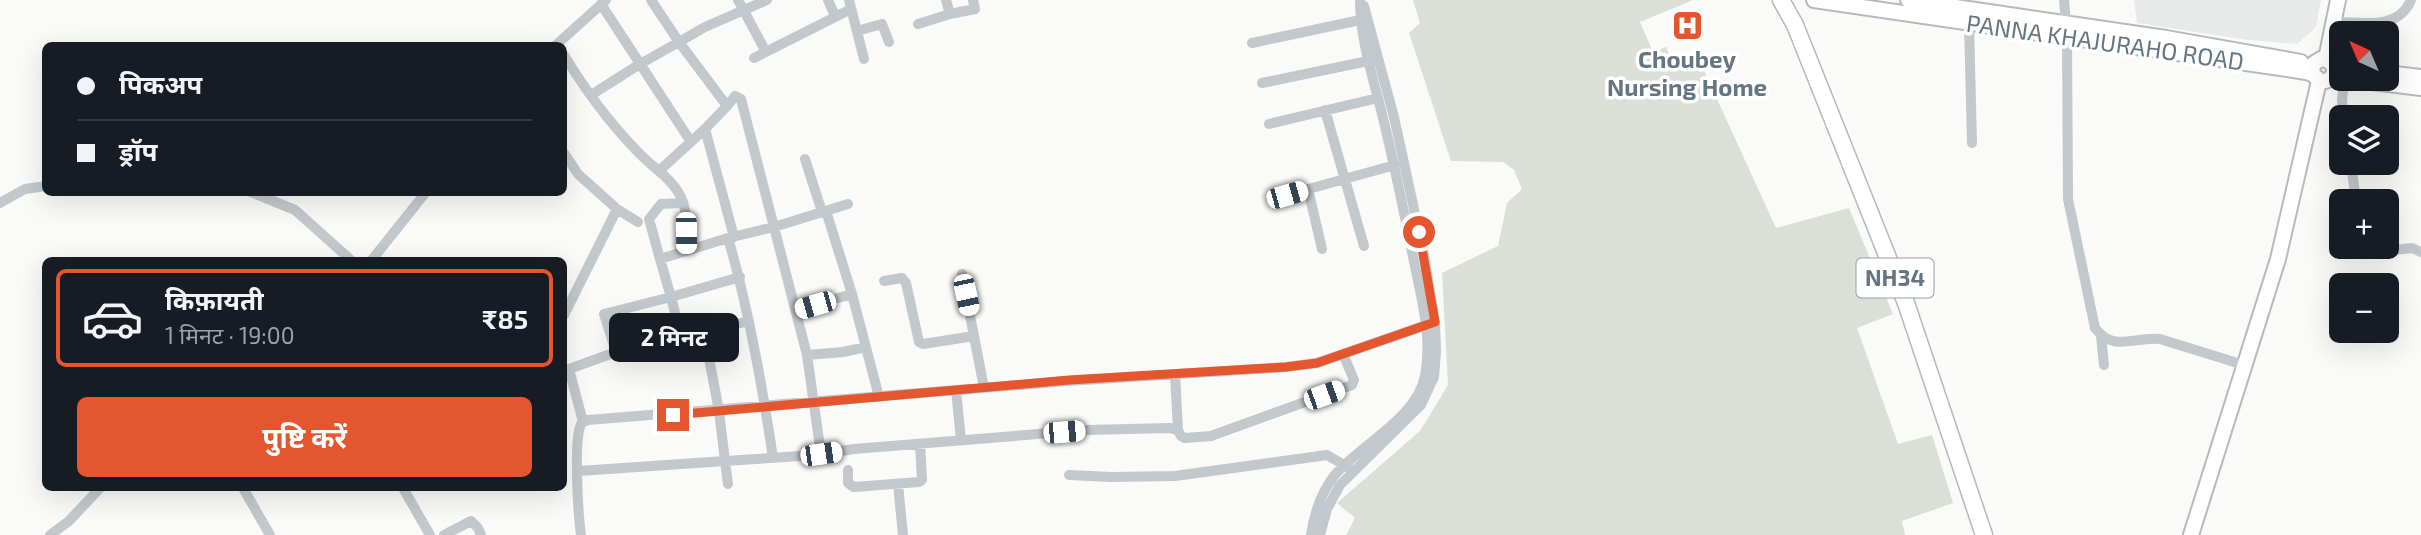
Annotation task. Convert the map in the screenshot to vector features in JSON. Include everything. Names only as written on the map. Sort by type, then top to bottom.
[{"type":"highway","name":"NH34","points":[[1781,0],[1796,25],[1906,303],[1984,535]]},
{"type":"highway","name":"NH34","points":[[1792,0],[1796,25]]},
{"type":"main road","name":"PANNA KHAJURAHO ROAD","points":[[1814,0],[1969,23],[2066,30]]},
{"type":"main road","name":"PANNA KHAJURAHO ROAD","points":[[1909,0],[2151,48],[2329,72]]},
{"type":"main road","points":[[2334,21],[2338,0]]},
{"type":"main road","points":[[2399,73],[2421,76]]},
{"type":"main road","points":[[2191,535],[2278,260],[2329,79]]},
{"type":"main road","name":"PANNA KHAJURAHO ROAD","points":[[2399,84],[2421,88]]},
{"type":"street","points":[[650,0],[727,106]]},
{"type":"street","points":[[591,95],[741,5],[767,0]]},
{"type":"street","points":[[828,0],[835,16]]},
{"type":"street","points":[[946,0],[950,14]]},
{"type":"street","points":[[918,24],[975,9],[973,0]]},
{"type":"street","points":[[2064,0],[2068,199],[2095,328],[2101,336],[2112,342],[2122,343],[2147,337],[2160,339],[2244,365]]},
{"type":"street","points":[[2364,21],[2394,20],[2403,15],[2411,0]]},
{"type":"street","points":[[1311,535],[1316,511],[1332,479],[1407,421],[1426,398],[1434,377],[1436,351],[1431,324],[1368,61],[1365,7],[1360,1]]},
{"type":"street","points":[[560,42],[604,2],[640,64],[691,142]]},
{"type":"street","points":[[754,58],[835,16],[850,4],[864,59]]},
{"type":"street","points":[[741,5],[766,52]]},
{"type":"street","points":[[1252,43],[1364,19]]},
{"type":"street","points":[[1364,19],[1397,130],[1424,255],[1431,324]]},
{"type":"street","points":[[1969,23],[1972,143]]},
{"type":"street","points":[[857,31],[882,24],[888,42]]},
{"type":"street","points":[[567,59],[591,95],[637,151],[660,170],[676,189],[686,216],[686,251]]},
{"type":"street","points":[[1262,83],[1368,61]]},
{"type":"street","points":[[660,170],[705,129],[733,97],[738,96],[744,105],[807,355],[821,454]]},
{"type":"street","points":[[1269,124],[1378,98]]},
{"type":"street","points":[[1325,110],[1364,246]]},
{"type":"street","points":[[705,129],[740,277],[773,458]]},
{"type":"street","points":[[567,158],[578,174],[617,209],[638,222]]},
{"type":"street","points":[[806,159],[852,294],[879,397]]},
{"type":"street","points":[[1287,195],[1395,165]]},
{"type":"street","points":[[0,203],[25,189],[42,187]]},
{"type":"street","points":[[1308,189],[1321,249]]},
{"type":"street","points":[[261,196],[295,209],[348,257]]},
{"type":"street","points":[[374,257],[423,196]]},
{"type":"street","points":[[681,336],[649,219],[661,204],[683,203]]},
{"type":"street","points":[[660,259],[848,204]]},
{"type":"street","points":[[567,309],[617,209]]},
{"type":"street","points":[[2399,249],[2412,248],[2421,252]]},
{"type":"street","points":[[962,274],[984,388]]},
{"type":"street","points":[[616,352],[604,314],[740,277]]},
{"type":"street","points":[[884,281],[902,278],[906,283],[916,338],[923,344],[974,336]]},
{"type":"street","points":[[796,310],[852,294]]},
{"type":"street","points":[[581,535],[579,441],[583,422],[569,369],[616,352],[749,321]]},
{"type":"street","points":[[583,422],[956,390],[1286,367],[1317,363],[1431,324]]},
{"type":"street","points":[[705,332],[728,484]]},
{"type":"street","points":[[2101,336],[2104,365]]},
{"type":"street","points":[[807,355],[866,347]]},
{"type":"street","points":[[1175,374],[1178,430],[1181,436],[1211,436],[1352,385],[1354,380],[1343,354]]},
{"type":"street","points":[[956,390],[961,440]]},
{"type":"street","points":[[579,471],[773,458],[1088,430],[1178,430]]},
{"type":"street","points":[[848,470],[848,483],[854,487],[922,480],[920,444]]},
{"type":"street","points":[[1069,475],[1174,476],[1327,455],[1349,467]]},
{"type":"street","points":[[1320,535],[1334,495],[1349,467]]},
{"type":"street","points":[[898,484],[903,535]]},
{"type":"street","points":[[50,535],[69,521],[97,491]]},
{"type":"street","points":[[245,491],[270,535]]},
{"type":"street","points":[[405,491],[430,535]]},
{"type":"street","points":[[444,535],[471,521],[481,535]]},
{"type":"shaded area","points":[[1413,0],[1693,0],[1640,22],[1653,52],[1666,47],[1673,63],[1696,53],[1776,228],[1849,208],[1893,314],[1857,328],[1898,444],[1932,435],[1953,503],[1902,521],[1905,535],[1346,535],[1355,518],[1337,503],[1420,431],[1448,385],[1442,273],[1498,246],[1507,203],[1522,189],[1514,170],[1503,162],[1451,161],[1409,33],[1420,23]]},
{"type":"shaded area","points":[[2134,0],[2321,0],[2316,27],[2297,44],[2248,40],[2137,23]]},
{"type":"place","name":"Choubey Nursing Home","points":[[1687,26]]},
{"type":"route","points":[[673,415],[1069,380],[1317,363],[1435,322],[1419,232]]}]
